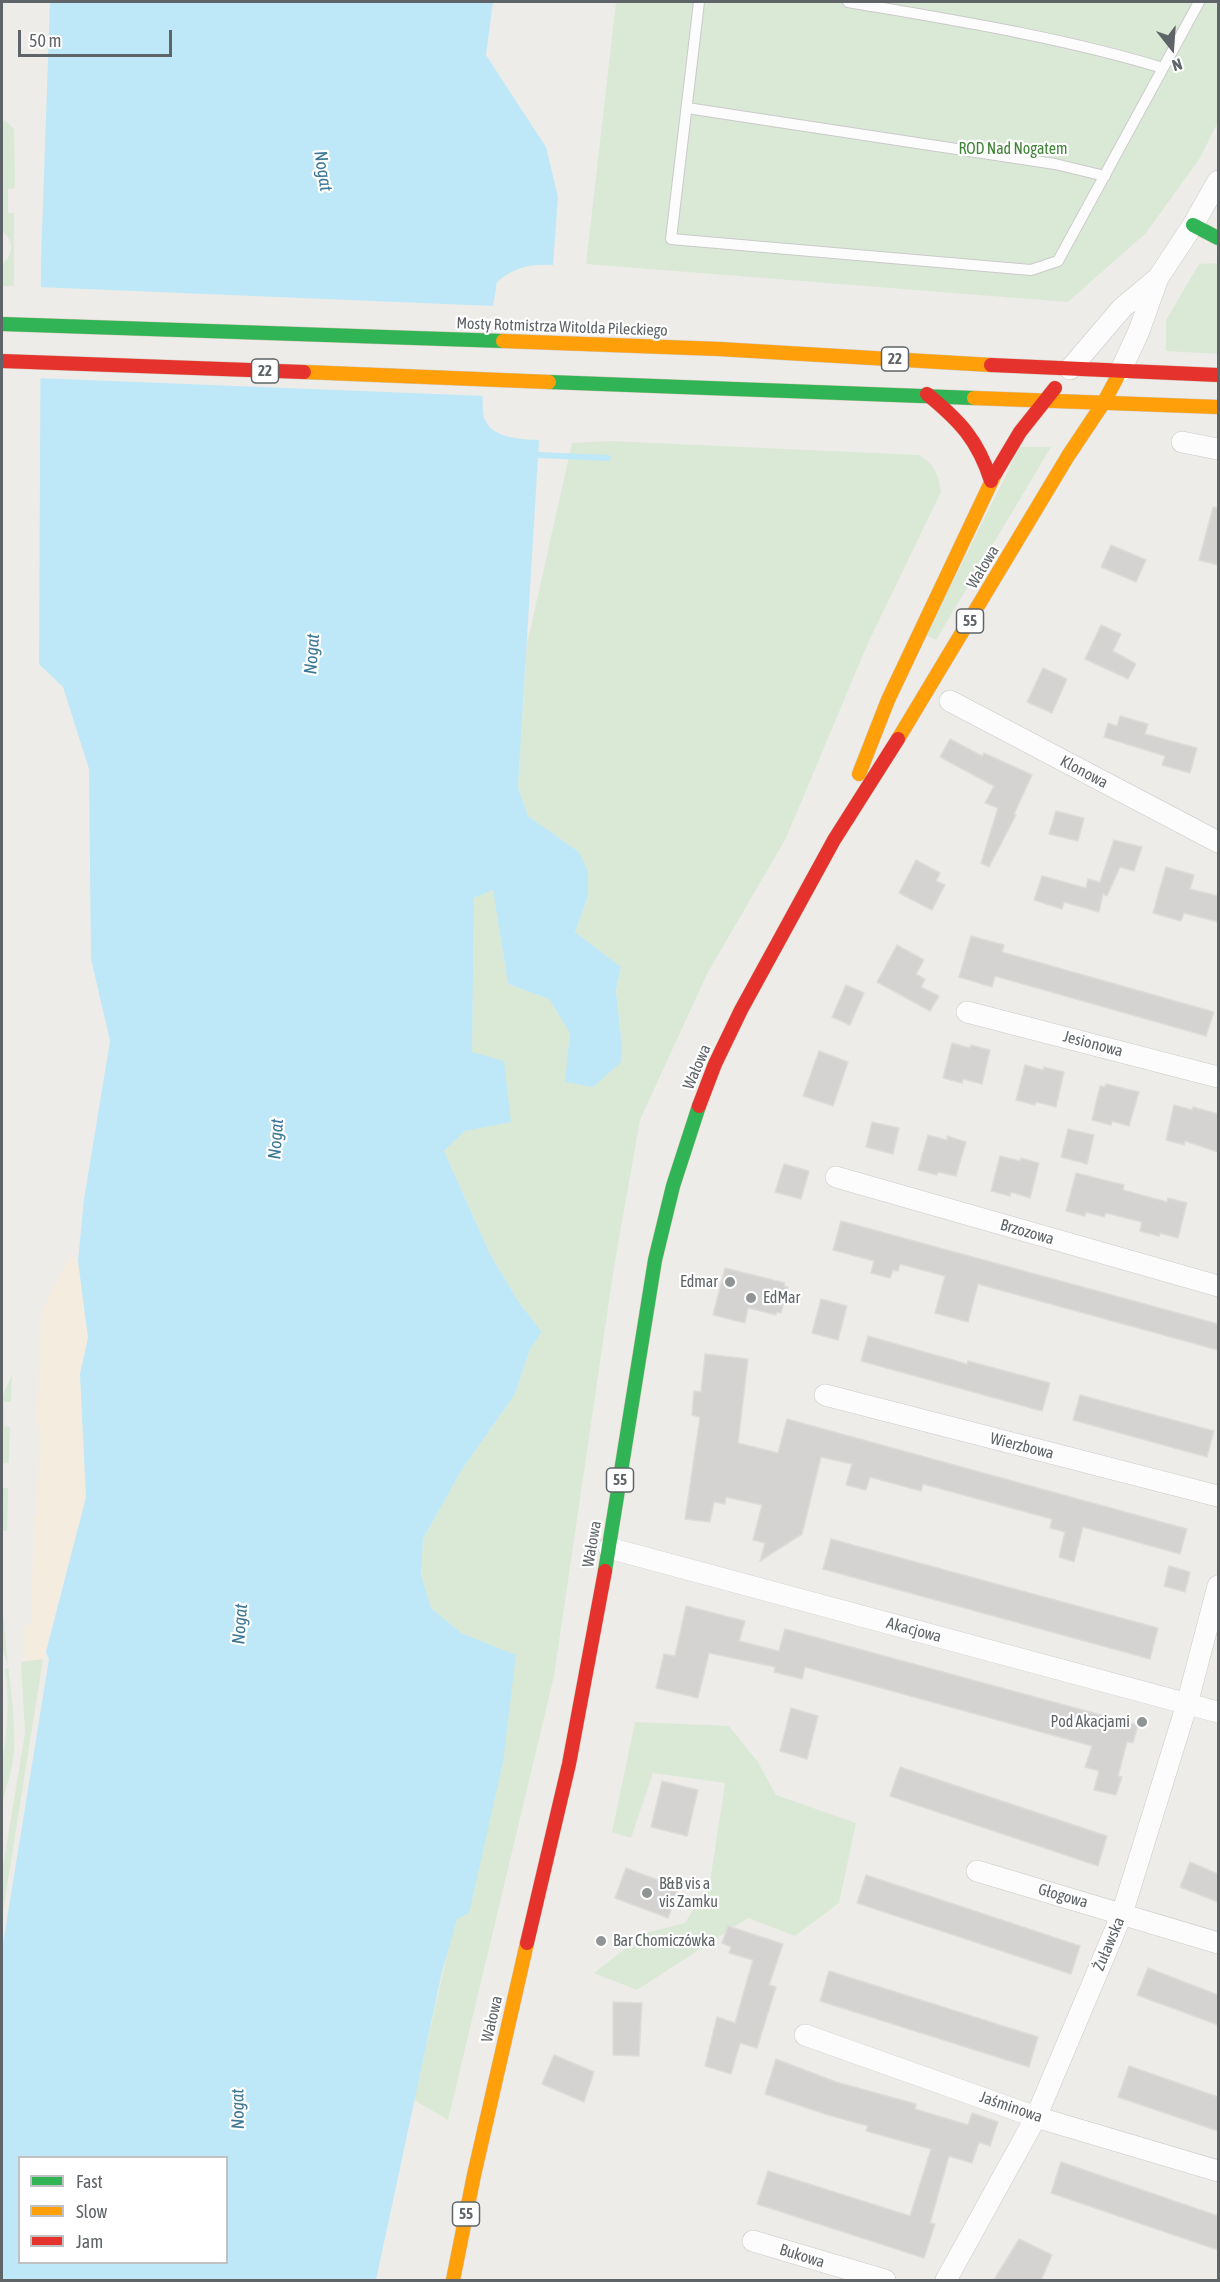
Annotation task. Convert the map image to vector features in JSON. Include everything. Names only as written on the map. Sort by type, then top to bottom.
[{"type":"main road","points":[[1193,225],[1218,238]]},
{"type":"main road","name":"Mosty Rotmistrza Witolda Pileckiego","points":[[2,324],[719,348],[1120,372]]},
{"type":"main road","name":"22","points":[[2,361],[927,394],[1218,407]]},
{"type":"main road","name":"Wałowa","points":[[834,840],[888,700],[991,481],[1020,432],[1070,369]]},
{"type":"main road","name":"22","points":[[1120,372],[1218,375]]},
{"type":"main road","name":"55","points":[[1104,402],[1120,372]]},
{"type":"main road","points":[[927,394],[962,422],[972,435],[987,465],[991,481]]},
{"type":"main road","name":"Wałowa","points":[[453,2280],[474,2175],[569,1764],[609,1548],[655,1260],[673,1186],[695,1115],[715,1064],[741,1010],[834,840],[920,704],[1068,456],[1104,402]]},
{"type":"street","points":[[1120,372],[1139,331],[1158,278],[1193,225],[1218,181]]},
{"type":"street","points":[[1070,369],[1122,308],[1158,278]]},
{"type":"street","points":[[1182,442],[1218,449]]},
{"type":"street","name":"Klonowa","points":[[950,702],[1218,842]]},
{"type":"street","name":"Jesionowa","points":[[967,1012],[1218,1077]]},
{"type":"street","name":"Brzozowa","points":[[836,1177],[1218,1286]]},
{"type":"street","name":"Wierzbowa","points":[[825,1395],[1218,1496]]},
{"type":"street","name":"Akacjowa","points":[[609,1548],[1218,1712]]},
{"type":"street","name":"Żuławska","points":[[946,2280],[1036,2117],[1122,1914],[1187,1704],[1218,1586]]},
{"type":"street","name":"Głogowa","points":[[977,1871],[1218,1943]]},
{"type":"street","name":"Jaśminowa","points":[[806,2035],[1036,2117],[1218,2171]]},
{"type":"street","name":"Bukowa","points":[[753,2241],[885,2280]]},
{"type":"lane","points":[[699,2],[671,239],[1031,270],[1058,261],[1199,2]]},
{"type":"lane","points":[[848,2],[940,18],[1116,54],[1163,68]]},
{"type":"lane","points":[[687,108],[1055,164],[1105,176]]},
{"type":"green space","name":"ROD Nad Nogatem","points":[[616,2],[1218,2],[1218,122],[1200,158],[1146,233],[1068,302],[586,264]]},
{"type":"green space","points":[[5,120],[14,129],[15,188],[8,189],[8,213],[14,213],[14,286],[2,286],[2,264],[9,256],[11,248],[9,239],[2,231],[2,124]]},
{"type":"green space","points":[[1218,263],[1218,354],[1166,351],[1166,320],[1199,264]]},
{"type":"green space","points":[[610,441],[919,455],[935,470],[941,492],[868,643],[786,838],[707,974],[640,1120],[614,1267],[554,1676],[448,2120],[414,2100],[515,1656],[461,1633],[431,1608],[421,1574],[423,1539],[461,1471],[515,1394],[530,1348],[542,1332],[518,1301],[490,1254],[444,1151],[465,1131],[510,1122],[472,1052],[474,898],[493,889],[508,984],[549,999],[570,1033],[566,1082],[622,1045],[616,991],[621,967],[575,932],[588,897],[579,852],[528,816],[518,787],[527,644],[572,443]]},
{"type":"green space","points":[[1020,447],[1051,447],[936,640],[926,635]]},
{"type":"green space","points":[[12,1375],[11,1402],[4,1402],[4,1426],[10,1427],[9,1463],[2,1463],[2,1397]]},
{"type":"green space","points":[[2,1488],[8,1488],[7,1531],[2,1531]]},
{"type":"green space","points":[[2,1616],[4,1619],[8,1666],[2,1649]]},
{"type":"green space","points":[[43,1659],[2,1918],[2,1872],[25,1733],[21,1662]]},
{"type":"green space","points":[[8,1668],[14,1719],[14,1753],[2,1807],[1,1775],[8,1705],[5,1669]]},
{"type":"green space","points":[[635,1722],[729,1726],[758,1762],[776,1795],[856,1823],[839,1903],[795,1936],[748,1918],[637,1990],[594,1973],[645,1933],[685,1923],[710,1882],[725,1783],[653,1773],[631,1838],[612,1832]]},
{"type":"sand","points":[[70,1255],[78,1261],[88,1338],[80,1374],[86,1497],[43,1659],[23,1661],[24,1627],[31,1622],[34,1516],[37,1513],[41,1312]]},
{"type":"water","name":"Nogat","points":[[50,2],[493,2],[486,55],[546,147],[558,197],[553,265],[523,268],[497,282],[484,374],[483,409],[489,426],[509,437],[539,440],[518,787],[528,816],[579,852],[588,871],[588,897],[575,932],[621,967],[616,991],[622,1046],[621,1062],[593,1087],[565,1082],[570,1033],[549,999],[508,984],[493,890],[474,898],[472,1052],[504,1061],[511,1122],[465,1131],[444,1151],[490,1254],[518,1301],[542,1332],[530,1349],[515,1394],[461,1471],[423,1539],[421,1574],[431,1608],[461,1633],[516,1655],[503,1762],[469,1913],[457,1919],[442,1972],[376,2280],[2,2280],[2,1950],[49,1659],[46,1652],[86,1497],[80,1374],[88,1338],[78,1261],[84,1199],[110,1041],[91,959],[89,769],[63,687],[39,664],[41,261]]},
{"type":"pier","points":[[38,287],[493,306],[492,344],[486,396],[37,378]]},
{"type":"building","points":[[1213,507],[1218,508],[1218,565],[1199,560]]},
{"type":"building","points":[[1111,545],[1146,560],[1136,582],[1101,567]]},
{"type":"building","points":[[1101,625],[1121,634],[1113,651],[1136,664],[1128,679],[1085,659]]},
{"type":"building","points":[[1043,668],[1067,679],[1052,713],[1027,702]]},
{"type":"building","points":[[1120,716],[1148,724],[1145,734],[1197,748],[1190,773],[1162,765],[1165,756],[1104,737],[1108,723],[1117,726]]},
{"type":"building","points":[[950,739],[982,756],[984,753],[1032,775],[1014,814],[1016,815],[989,867],[981,863],[998,808],[985,803],[994,786],[940,757]]},
{"type":"building","points":[[1056,811],[1084,818],[1078,841],[1049,834]]},
{"type":"building","points":[[1114,840],[1142,847],[1134,871],[1120,867],[1107,896],[1103,894],[1099,912],[1064,902],[1062,909],[1034,900],[1042,876],[1086,888],[1088,879],[1100,882]]},
{"type":"building","points":[[916,860],[940,873],[936,881],[945,885],[932,910],[899,893]]},
{"type":"building","points":[[1166,867],[1194,875],[1190,889],[1218,896],[1218,922],[1184,913],[1181,921],[1153,913]]},
{"type":"building","points":[[971,936],[1004,945],[1002,952],[1214,1012],[1206,1036],[995,976],[992,987],[959,977]]},
{"type":"building","points":[[897,945],[924,960],[916,974],[925,979],[921,987],[939,996],[930,1011],[877,982]]},
{"type":"building","points":[[846,985],[864,993],[850,1025],[832,1017]]},
{"type":"building","points":[[952,1043],[990,1050],[982,1084],[963,1079],[962,1083],[943,1078]]},
{"type":"building","points":[[819,1051],[848,1062],[833,1106],[803,1096]]},
{"type":"building","points":[[1025,1065],[1064,1072],[1056,1107],[1016,1100]]},
{"type":"building","points":[[1106,1084],[1139,1092],[1129,1126],[1112,1121],[1111,1125],[1092,1120],[1100,1086],[1105,1087]]},
{"type":"building","points":[[1174,1105],[1192,1110],[1193,1107],[1218,1114],[1218,1152],[1185,1141],[1184,1145],[1166,1140]]},
{"type":"building","points":[[872,1122],[899,1128],[893,1154],[866,1147]]},
{"type":"building","points":[[1068,1129],[1094,1135],[1087,1164],[1061,1157]]},
{"type":"building","points":[[928,1135],[947,1140],[947,1136],[966,1142],[956,1176],[938,1172],[937,1175],[918,1170]]},
{"type":"building","points":[[1000,1156],[1039,1163],[1030,1198],[1011,1192],[1010,1196],[991,1191]]},
{"type":"building","points":[[784,1164],[809,1171],[801,1199],[775,1192]]},
{"type":"building","points":[[1076,1173],[1124,1185],[1123,1190],[1167,1202],[1168,1198],[1187,1203],[1178,1238],[1140,1231],[1142,1222],[1106,1213],[1104,1217],[1086,1212],[1085,1216],[1066,1211]]},
{"type":"building","points":[[841,1221],[1218,1324],[1218,1350],[978,1284],[968,1322],[935,1313],[945,1276],[900,1264],[898,1271],[893,1270],[890,1278],[871,1273],[874,1261],[833,1250]]},
{"type":"building","name":"EdMar","points":[[725,1268],[785,1283],[784,1286],[788,1287],[781,1313],[777,1312],[776,1315],[748,1308],[745,1323],[713,1315]]},
{"type":"building","points":[[821,1299],[847,1306],[838,1340],[812,1333]]},
{"type":"building","points":[[868,1336],[967,1364],[968,1361],[1050,1383],[1042,1411],[861,1361]]},
{"type":"building","points":[[705,1354],[748,1359],[738,1443],[778,1453],[787,1419],[1187,1529],[1180,1554],[1083,1527],[1074,1562],[1059,1557],[1065,1532],[1050,1528],[1052,1519],[923,1484],[921,1491],[870,1477],[866,1490],[846,1485],[852,1464],[821,1457],[802,1534],[760,1561],[765,1543],[753,1540],[762,1505],[726,1497],[725,1504],[714,1502],[710,1522],[685,1519],[700,1417],[692,1415],[694,1391],[701,1392]]},
{"type":"building","points":[[1080,1395],[1214,1431],[1207,1457],[1073,1420]]},
{"type":"building","points":[[831,1539],[1158,1628],[1150,1659],[823,1569]]},
{"type":"building","points":[[1169,1566],[1190,1572],[1185,1592],[1164,1586]]},
{"type":"building","points":[[686,1606],[745,1621],[739,1641],[779,1651],[785,1629],[1138,1725],[1133,1743],[1127,1742],[1118,1776],[1122,1777],[1116,1795],[1094,1790],[1099,1771],[1085,1767],[1092,1746],[805,1667],[802,1679],[774,1672],[775,1667],[709,1653],[698,1698],[656,1688],[664,1654],[675,1656]]},
{"type":"building","points":[[791,1708],[818,1716],[807,1759],[780,1751]]},
{"type":"building","points":[[900,1767],[1107,1836],[1098,1866],[890,1796]]},
{"type":"building","points":[[662,1781],[698,1790],[687,1836],[651,1827]]},
{"type":"building","points":[[1190,1862],[1218,1874],[1218,1902],[1180,1887]]},
{"type":"building","name":"B&B vis a vis Zamku","points":[[626,1868],[679,1888],[668,1918],[615,1898]]},
{"type":"building","points":[[866,1875],[1080,1946],[1071,1974],[857,1903]]},
{"type":"building","points":[[728,1926],[783,1944],[769,1985],[776,1987],[757,2048],[740,2043],[731,2074],[705,2066],[717,2017],[735,2023],[753,1960],[729,1953],[731,1947],[722,1943]]},
{"type":"building","points":[[1148,1968],[1218,1995],[1218,2025],[1137,1995]]},
{"type":"building","points":[[829,1971],[1038,2037],[1029,2067],[820,2001]]},
{"type":"building","points":[[613,2002],[642,2003],[639,2056],[613,2055]]},
{"type":"building","points":[[554,2055],[594,2072],[584,2102],[542,2084]]},
{"type":"building","points":[[776,2059],[836,2082],[916,2104],[915,2109],[968,2125],[972,2113],[998,2122],[990,2146],[979,2142],[972,2163],[949,2156],[930,2223],[935,2224],[924,2258],[757,2204],[768,2171],[910,2216],[931,2149],[866,2131],[868,2126],[765,2094]]},
{"type":"building","points":[[1129,2066],[1218,2097],[1218,2131],[1118,2097]]},
{"type":"building","points":[[1061,2162],[1218,2216],[1218,2250],[1051,2193]]},
{"type":"building","points":[[1019,2239],[1052,2255],[1041,2280],[994,2280]]},
{"type":"waterway","points":[[538,455],[608,458]]},
{"type":"traffic: fast","points":[[1193,225],[1218,238]]},
{"type":"traffic: fast","points":[[2,324],[503,341]]},
{"type":"traffic: fast","points":[[549,382],[974,398]]},
{"type":"traffic: fast","points":[[605,1571],[655,1260],[673,1186],[699,1106]]},
{"type":"traffic: slow","points":[[503,341],[719,349],[991,365]]},
{"type":"traffic: slow","points":[[304,372],[549,382]]},
{"type":"traffic: slow","points":[[898,739],[1068,456],[1104,402],[1120,372]]},
{"type":"traffic: slow","points":[[974,398],[1218,407]]},
{"type":"traffic: slow","points":[[859,774],[888,700],[995,474]]},
{"type":"traffic: slow","points":[[453,2280],[474,2175],[527,1943]]},
{"type":"traffic: jam","points":[[2,361],[304,372]]},
{"type":"traffic: jam","points":[[991,365],[1218,375]]},
{"type":"traffic: jam","points":[[995,474],[1020,432],[1055,388]]},
{"type":"traffic: jam","points":[[927,394],[966,432],[980,454],[991,481]]},
{"type":"traffic: jam","points":[[699,1106],[715,1064],[741,1010],[834,840],[898,739]]},
{"type":"traffic: jam","points":[[527,1943],[569,1764],[605,1571]]},
{"type":"place","name":"Edmar","points":[[730,1282]]},
{"type":"place","name":"EdMar","points":[[751,1298]]},
{"type":"place","name":"Pod Akacjami","points":[[1142,1722]]},
{"type":"place","name":"B&B vis a vis Zamku","points":[[647,1893]]},
{"type":"place","name":"Bar Chomiczówka","points":[[601,1941]]}]
